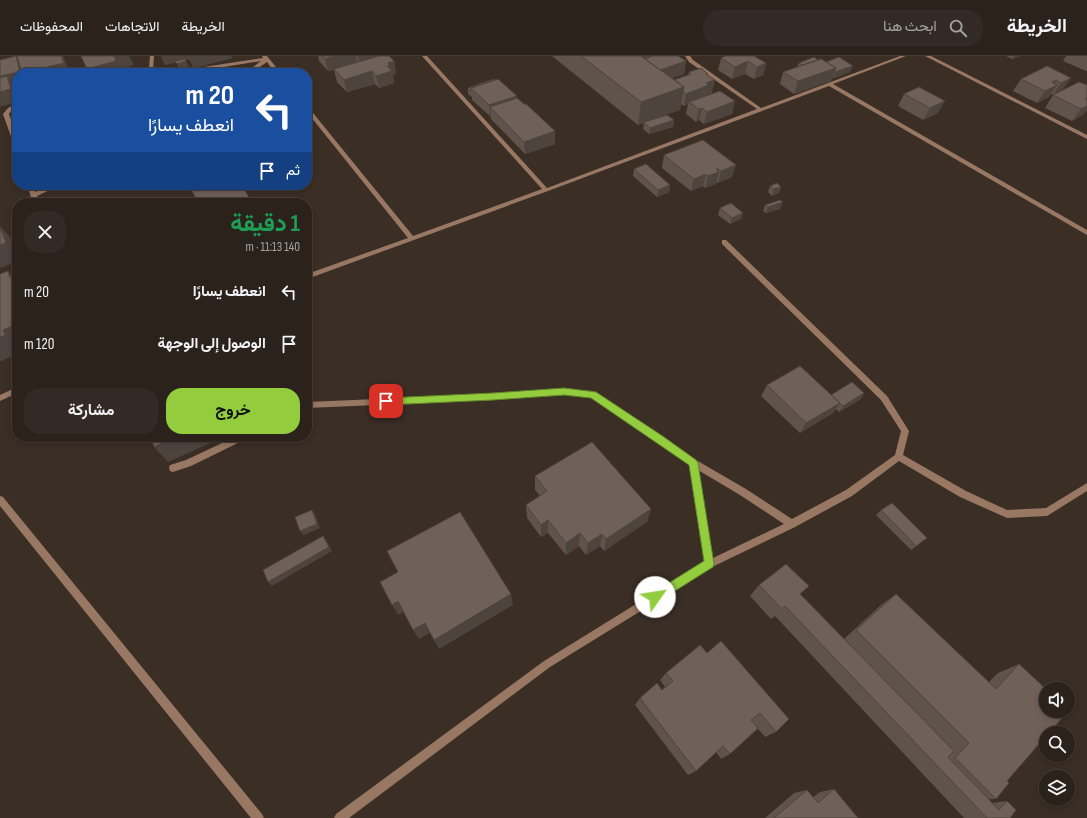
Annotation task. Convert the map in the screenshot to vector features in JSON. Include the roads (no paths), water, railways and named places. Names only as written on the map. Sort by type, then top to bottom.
[{"type":"street","points":[[152,56],[153,68]]},
{"type":"street","points":[[424,56],[546,190]]},
{"type":"street","points":[[687,56],[691,62],[761,110]]},
{"type":"street","points":[[312,275],[546,190],[904,56]]},
{"type":"street","points":[[926,56],[1087,137]]},
{"type":"street","points":[[207,68],[266,58]]},
{"type":"street","points":[[254,68],[266,58]]},
{"type":"street","points":[[266,58],[274,68]]},
{"type":"street","points":[[829,84],[1087,233]]},
{"type":"street","points":[[12,108],[6,114],[12,131]]},
{"type":"street","points":[[312,115],[412,239]]},
{"type":"street","points":[[32,190],[35,198]]},
{"type":"street","points":[[34,195],[46,190]]},
{"type":"street","points":[[340,818],[547,664],[709,564],[792,524],[849,493],[898,457],[905,431],[884,398],[724,242]]},
{"type":"street","points":[[0,398],[12,392]]},
{"type":"street","points":[[312,406],[564,392],[593,394],[693,463],[743,492],[792,524]]},
{"type":"street","points":[[173,468],[188,463],[233,442]]},
{"type":"street","points":[[898,457],[963,494],[1007,514],[1047,512],[1087,487]]},
{"type":"street","points":[[693,463],[709,564]]},
{"type":"street","points":[[0,500],[258,818]]}]
